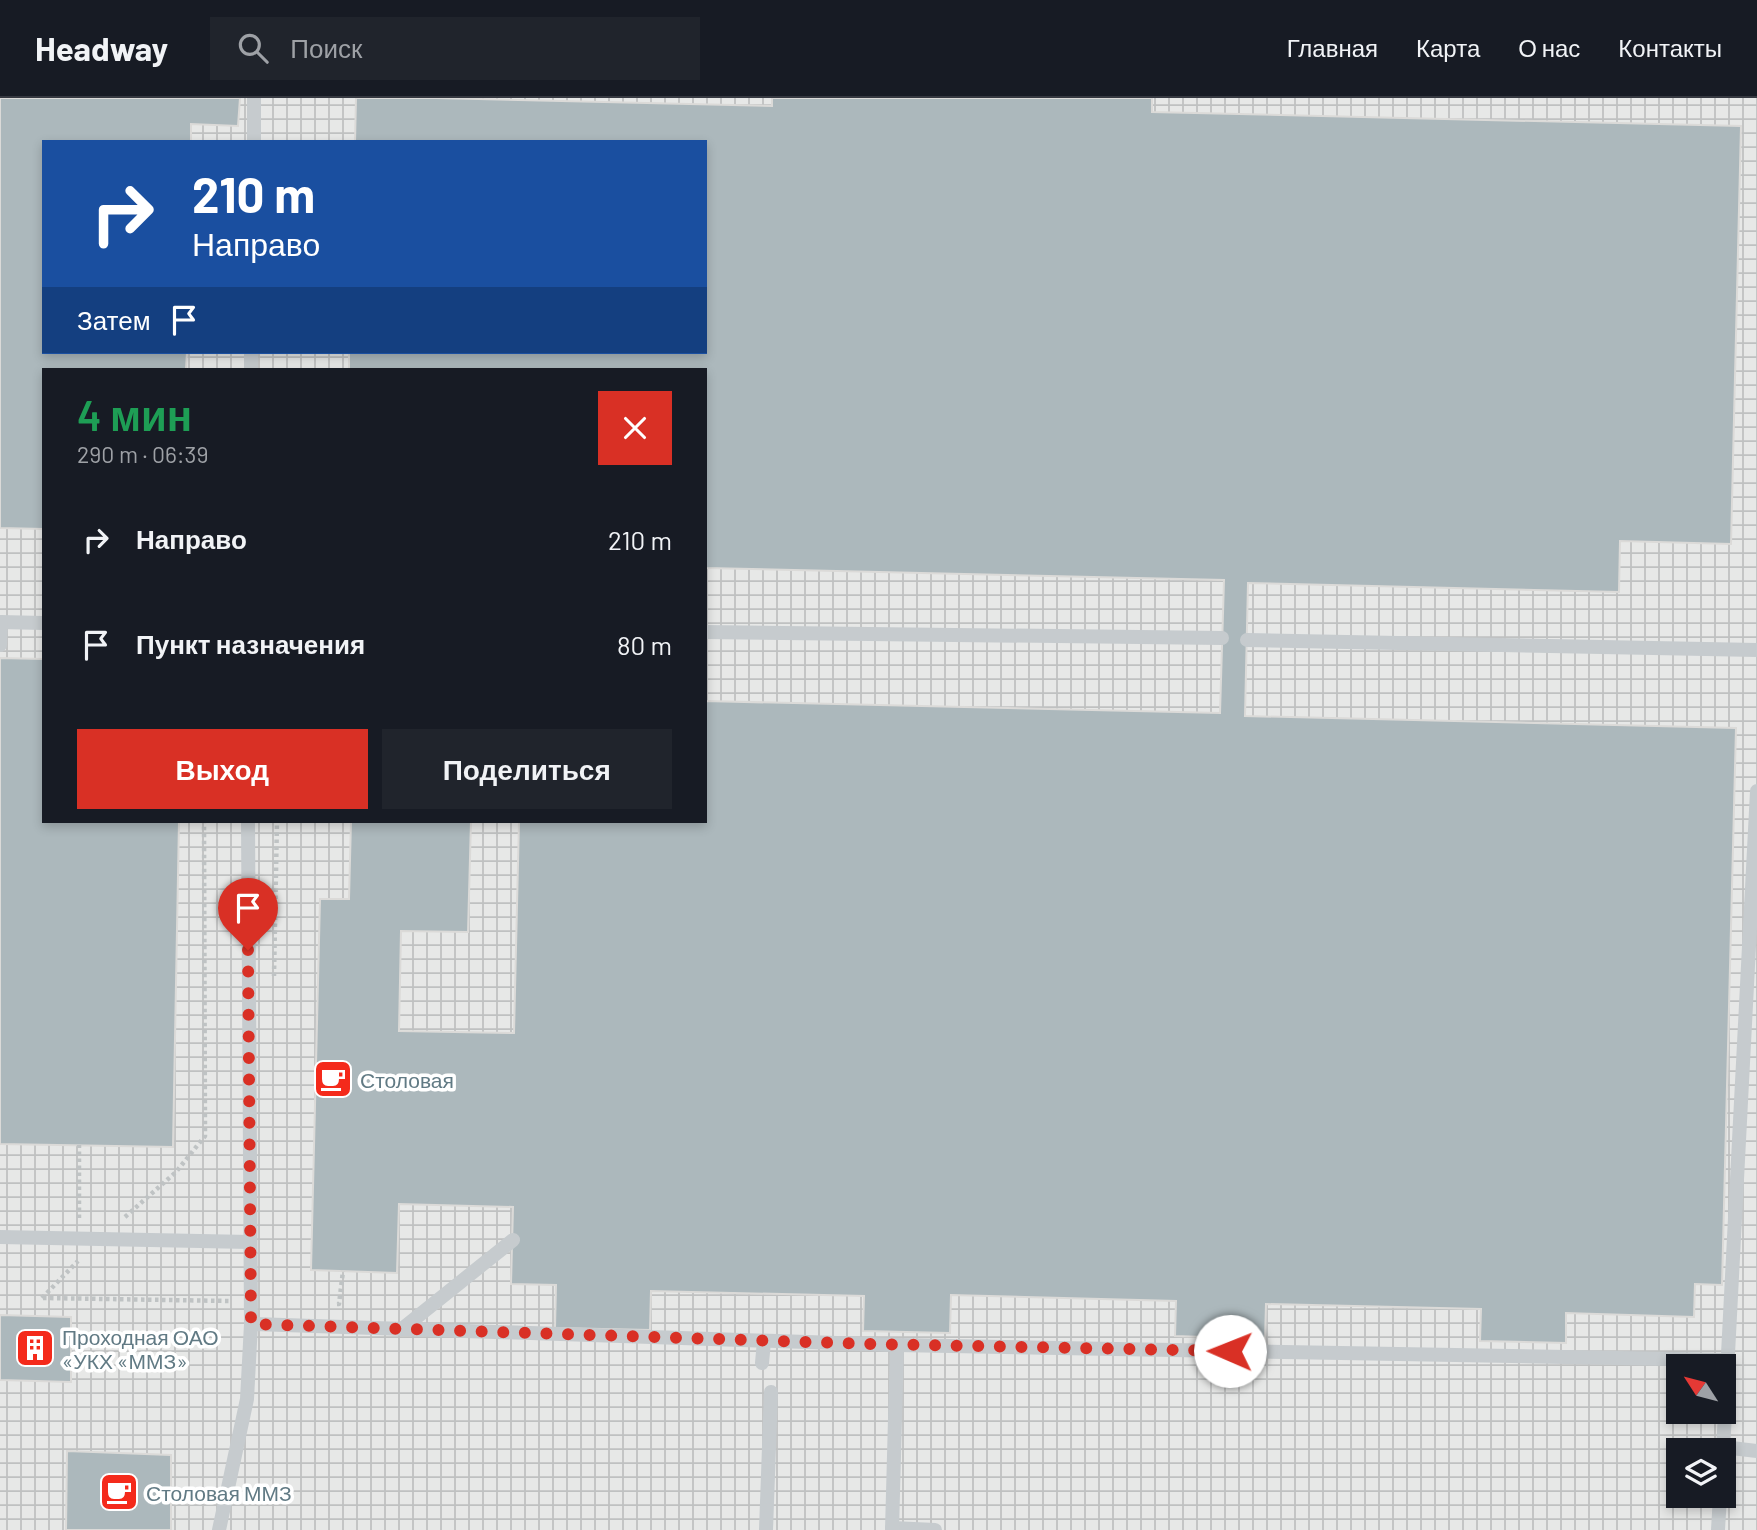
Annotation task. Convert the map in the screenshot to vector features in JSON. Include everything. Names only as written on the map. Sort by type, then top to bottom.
[{"type":"lane","points":[[254,98],[254,140]]},
{"type":"lane","points":[[0,645],[1,622],[42,623]]},
{"type":"lane","points":[[707,632],[1223,638]]},
{"type":"lane","points":[[1247,640],[1757,650]]},
{"type":"lane","points":[[1728,1354],[1757,791]]},
{"type":"lane","points":[[219,1530],[247,1399],[251,1324],[248,823]]},
{"type":"lane","points":[[0,1237],[250,1242]]},
{"type":"lane","points":[[402,1329],[513,1240]]},
{"type":"lane","points":[[251,1324],[897,1345],[1666,1359]]},
{"type":"lane","points":[[762,1363],[764,1340]]},
{"type":"lane","points":[[897,1345],[892,1529],[935,1530]]},
{"type":"lane","points":[[765,1530],[771,1392]]},
{"type":"lane","points":[[1736,1450],[1757,1451]]},
{"type":"lane","points":[[1718,1530],[1719,1508]]},
{"type":"path","points":[[204,823],[205,1136],[176,1172],[100,1239],[42,1298],[250,1302]]},
{"type":"path","points":[[78,1261],[79,1145]]},
{"type":"path","points":[[327,1304],[339,1304],[343,1271]]},
{"type":"shaded area","points":[[0,98],[1757,98],[1757,1530],[0,1530]]},
{"type":"building","points":[[0,98],[240,98],[238,126],[191,124],[191,140],[42,140],[42,354],[187,354],[186,368],[42,368],[42,529],[0,528]]},
{"type":"building","points":[[356,98],[772,106],[772,98],[1152,98],[1152,112],[1741,126],[1731,544],[1620,541],[1619,592],[1248,583],[1245,716],[1736,728],[1722,1285],[1695,1284],[1694,1317],[1566,1313],[1566,1343],[1480,1341],[1481,1309],[1266,1304],[1265,1339],[1175,1336],[1176,1301],[951,1295],[950,1333],[863,1331],[864,1296],[651,1291],[650,1330],[555,1328],[556,1285],[511,1284],[513,1207],[399,1204],[397,1273],[311,1270],[320,899],[349,899],[351,823],[471,823],[468,932],[401,931],[399,1031],[514,1033],[519,823],[707,823],[707,701],[1220,713],[1224,580],[707,568],[707,368],[349,368],[349,354],[707,354],[707,140],[355,140]]},
{"type":"building","points":[[0,658],[42,659],[42,823],[179,823],[173,1147],[0,1144]]},
{"type":"building","name":"Проходная ОАО «УКХ «ММЗ»","points":[[0,1315],[71,1317],[71,1382],[0,1380]]},
{"type":"building","name":"Столовая ММЗ","points":[[67,1451],[171,1455],[171,1530],[66,1530]]},
{"type":"place","name":"Столовая","points":[[333,1079]]},
{"type":"place","name":"Проходная ОАО «УКХ «ММЗ»","points":[[35,1348]]},
{"type":"place","name":"Столовая ММЗ","points":[[119,1492]]},
{"type":"route","points":[[248,950],[251,1324],[871,1344],[1230,1351]]}]
